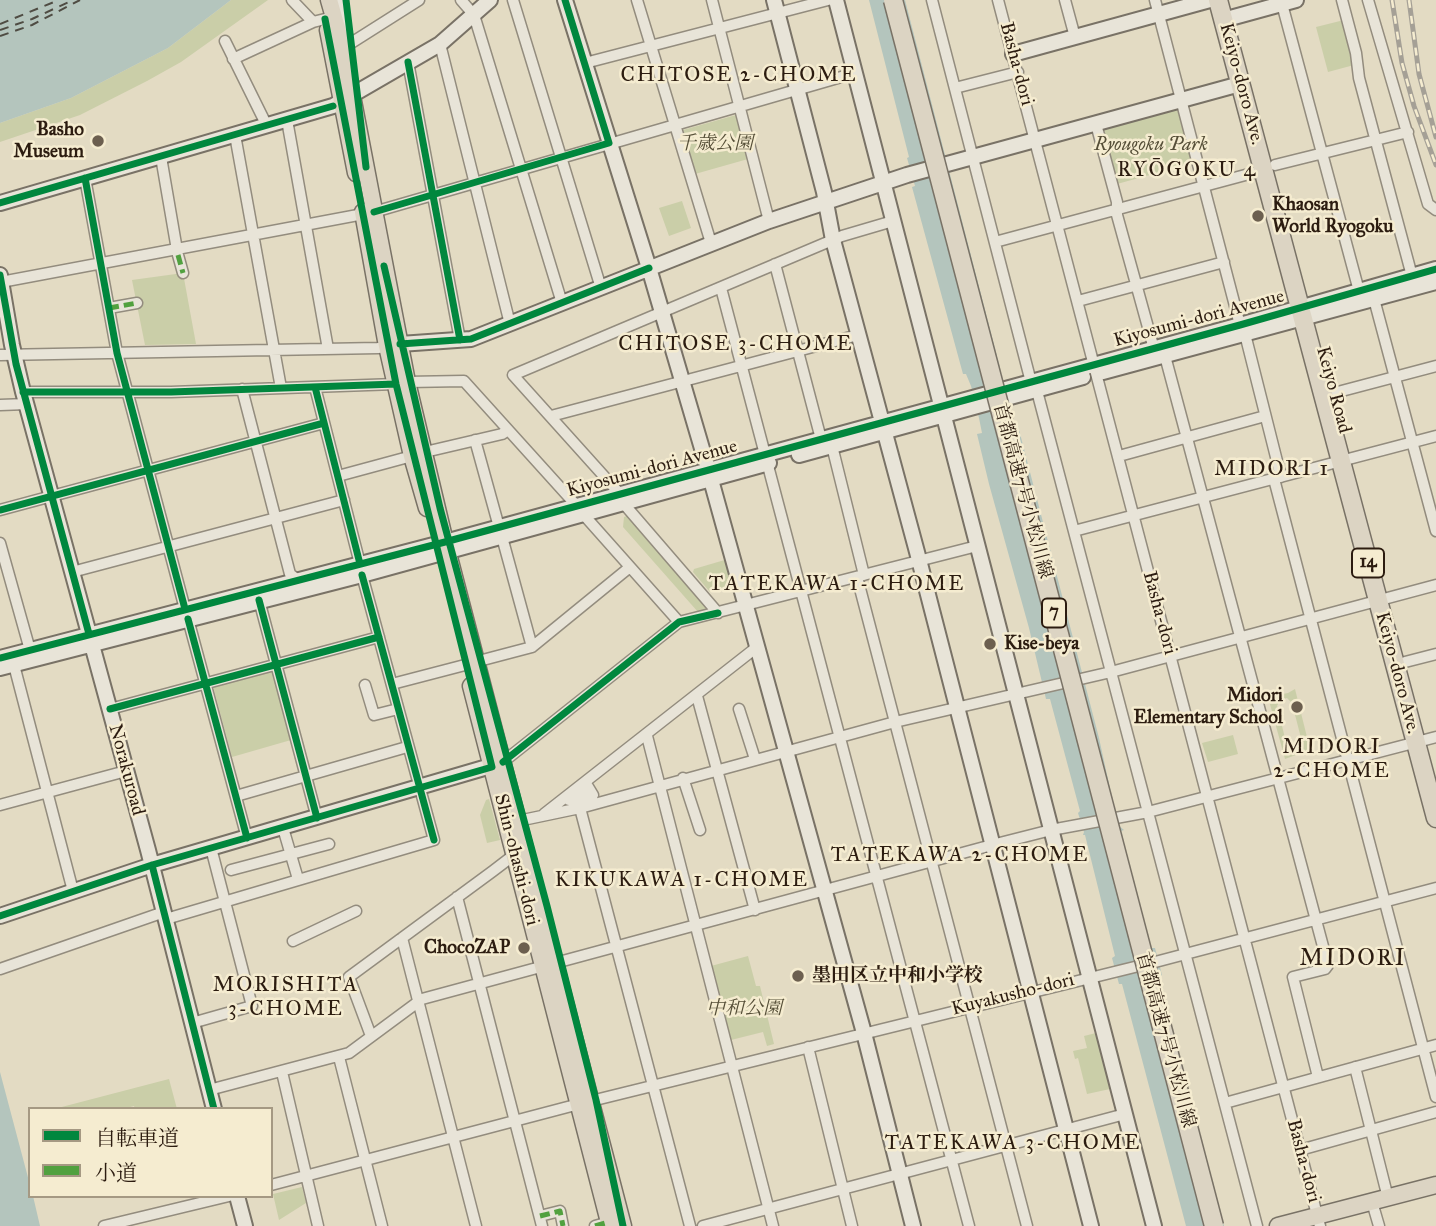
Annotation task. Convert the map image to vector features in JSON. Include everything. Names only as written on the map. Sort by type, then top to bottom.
[{"type":"highway","name":"首都高速7号小松川線","points":[[882,0],[1203,1226]]},
{"type":"highway","name":"首都高速7号小松川線","points":[[893,0],[1214,1226]]},
{"type":"highway","name":"Keiyo-doro Ave.","points":[[1218,0],[1229,12],[1240,85],[1269,168]]},
{"type":"highway","name":"Keiyo Road","points":[[1229,12],[1307,312],[1334,393],[1346,460],[1383,600],[1405,662],[1436,779]]},
{"type":"highway","name":"14","points":[[1307,312],[1346,460]]},
{"type":"highway","name":"Keiyo-doro Ave.","points":[[1383,600],[1426,739],[1436,818]]},
{"type":"main road","name":"Shin-ohashi-dori","points":[[319,0],[319,21],[347,98],[394,345],[418,454],[497,764],[513,850],[548,965],[584,1103],[609,1225]]},
{"type":"main road","name":"Shin-ohashi-dori","points":[[329,0],[346,47],[347,98]]},
{"type":"main road","name":"Shin-ohashi-dori","points":[[497,764],[518,821],[548,965]]},
{"type":"main road","points":[[1278,1226],[1319,1221],[1380,1200],[1436,1185]]},
{"type":"street","points":[[233,59],[319,21],[292,0]]},
{"type":"street","points":[[340,0],[346,47],[418,0]]},
{"type":"street","points":[[461,0],[474,15],[562,303]]},
{"type":"street","points":[[0,203],[332,106],[440,44],[490,0]]},
{"type":"street","points":[[513,0],[601,288]]},
{"type":"street","points":[[565,0],[710,475],[864,1033],[913,1226]]},
{"type":"street","points":[[637,0],[711,243]]},
{"type":"street","points":[[712,0],[769,221]]},
{"type":"street","points":[[585,63],[719,28],[776,6],[828,0]]},
{"type":"street","points":[[836,0],[1154,1226]]},
{"type":"street","points":[[932,0],[1257,1226]]},
{"type":"street","name":"Basha-dori","points":[[998,0],[1319,1221]]},
{"type":"street","points":[[1065,0],[1075,37]]},
{"type":"street","points":[[1013,54],[1075,37],[1157,7],[1210,0]]},
{"type":"street","points":[[1342,0],[1375,141],[1412,276]]},
{"type":"street","points":[[1368,0],[1428,204],[1436,210]]},
{"type":"street","points":[[1229,12],[1289,2],[1322,153],[1359,290]]},
{"type":"street","points":[[776,6],[826,201],[833,240],[1091,1226]]},
{"type":"street","points":[[1157,7],[1265,416],[1310,619],[1346,760],[1436,1097]]},
{"type":"street","points":[[225,41],[267,126]]},
{"type":"street","points":[[440,44],[510,324]]},
{"type":"street","points":[[408,62],[460,340]]},
{"type":"street","points":[[955,88],[1018,72]]},
{"type":"street","points":[[1,279],[178,252],[369,213],[855,73]]},
{"type":"street","points":[[7,354],[328,349],[471,339],[711,243],[826,201],[907,175],[1240,85]]},
{"type":"street","points":[[286,120],[328,349]]},
{"type":"street","points":[[1096,124],[1136,285],[1187,438],[1328,965],[1325,969],[1293,977],[1318,1077]]},
{"type":"street","points":[[995,242],[1408,132]]},
{"type":"street","points":[[235,135],[281,388]]},
{"type":"street","points":[[161,156],[183,273]]},
{"type":"street","points":[[85,178],[117,353],[247,838]]},
{"type":"street","points":[[718,613],[513,375],[833,240],[893,221]]},
{"type":"street","points":[[1078,301],[1224,262]]},
{"type":"street","points":[[775,264],[826,442],[895,722],[1027,1226]]},
{"type":"street","points":[[1307,312],[1359,290],[1436,269]]},
{"type":"street","name":"Norakuroad","points":[[1,279],[7,354],[25,398],[152,865],[213,1107]]},
{"type":"street","points":[[1307,312],[1374,299],[1436,282]]},
{"type":"street","points":[[721,288],[969,1226]]},
{"type":"street","points":[[1374,299],[1436,531]]},
{"type":"street","points":[[109,308],[136,303]]},
{"type":"street","name":"Kiyosumi-dori Avenue","points":[[186,614],[259,600],[826,442],[1307,312]]},
{"type":"street","points":[[551,416],[858,335]]},
{"type":"street","points":[[1334,393],[1436,366]]},
{"type":"street","points":[[0,405],[25,398],[86,390],[127,392],[464,381],[679,622]]},
{"type":"street","points":[[0,969],[165,916],[434,840],[407,747],[315,387]]},
{"type":"street","points":[[242,389],[290,574],[298,580]]},
{"type":"street","points":[[1119,456],[1265,416]]},
{"type":"street","points":[[0,510],[324,423]]},
{"type":"street","points":[[338,476],[502,434],[508,430]]},
{"type":"street","points":[[1074,531],[1436,436]]},
{"type":"street","points":[[475,440],[532,647]]},
{"type":"street","points":[[72,572],[344,500]]},
{"type":"street","points":[[0,543],[30,650]]},
{"type":"street","points":[[0,916],[152,865],[497,764],[679,622],[977,546]]},
{"type":"street","points":[[392,684],[532,647],[604,591],[630,567]]},
{"type":"street","name":"Kiyosumi-dori Avenue","points":[[5,664],[298,580],[361,570]]},
{"type":"street","points":[[518,821],[580,807],[957,706],[1111,672],[1436,585]]},
{"type":"street","points":[[259,600],[317,818]]},
{"type":"street","points":[[110,709],[379,638]]},
{"type":"street","name":"Kiyosumi-dori Avenue","points":[[5,664],[30,650],[91,639]]},
{"type":"street","points":[[544,815],[757,647]]},
{"type":"street","points":[[1405,662],[1436,654]]},
{"type":"street","points":[[5,664],[47,793],[73,891]]},
{"type":"street","points":[[365,685],[374,715],[398,709]]},
{"type":"street","points":[[697,696],[755,910]]},
{"type":"street","points":[[740,709],[755,759]]},
{"type":"street","points":[[647,736],[773,1226]]},
{"type":"street","points":[[209,1090],[349,1053],[422,999],[992,845],[1148,812],[1426,739]]},
{"type":"street","points":[[236,796],[407,747]]},
{"type":"street","points":[[0,805],[127,771]]},
{"type":"street","points":[[683,778],[700,830]]},
{"type":"street","points":[[580,807],[690,1226]]},
{"type":"street","points":[[283,828],[298,879]]},
{"type":"street","points":[[231,870],[329,844]]},
{"type":"street","points":[[192,1023],[252,1006],[211,848]]},
{"type":"street","points":[[371,1036],[349,977],[507,860],[513,850]]},
{"type":"street","name":"Kuyakusho-dori","points":[[273,1184],[584,1103],[1159,961],[1436,888]]},
{"type":"street","points":[[457,897],[541,1221],[560,1211],[564,1226]]},
{"type":"street","points":[[293,941],[356,911]]},
{"type":"street","points":[[402,938],[476,1226]]},
{"type":"street","points":[[1224,1103],[1436,1045]]},
{"type":"street","points":[[808,1047],[852,1226]]},
{"type":"street","points":[[339,1057],[382,1226]]},
{"type":"street","points":[[1355,1067],[1371,1130],[1380,1200],[1379,1226]]},
{"type":"street","points":[[282,1072],[318,1226]]},
{"type":"street","points":[[1300,1150],[1436,1112]]},
{"type":"street","points":[[703,1226],[1125,1114]]},
{"type":"street","points":[[174,1198],[177,1208]]},
{"type":"street","points":[[104,1226],[220,1198]]},
{"type":"street","points":[[238,1198],[245,1226]]},
{"type":"green space","points":[[231,0],[268,0],[181,62],[147,81],[80,115],[0,142],[0,123],[71,98],[168,48]]},
{"type":"green space","points":[[1344,20],[1354,65],[1328,72],[1316,27]]},
{"type":"green space","name":"Ryougoku Park","points":[[1177,109],[1193,163],[1117,184],[1101,129]]},
{"type":"green space","name":"千歳公園","points":[[736,115],[748,159],[695,174],[683,130]]},
{"type":"green space","points":[[682,201],[691,228],[669,236],[659,208]]},
{"type":"green space","points":[[183,273],[196,344],[145,345],[132,280]]},
{"type":"green space","points":[[629,515],[707,606],[705,610],[698,612],[623,527],[624,517]]},
{"type":"green space","points":[[728,559],[736,586],[710,592],[693,572],[694,569]]},
{"type":"green space","points":[[273,672],[291,740],[232,757],[213,686]]},
{"type":"green space","points":[[1295,689],[1311,753],[1304,752],[1285,759],[1268,697]],"holes":[[[1287,698],[1292,703],[1302,742],[1296,750],[1287,746],[1277,706],[1280,700]]]},
{"type":"green space","points":[[1233,735],[1238,754],[1208,762],[1202,743]]},
{"type":"green space","points":[[489,799],[500,840],[487,843],[480,815],[486,800]]},
{"type":"green space","name":"中和公園","points":[[748,956],[756,986],[760,986],[774,1044],[767,1046],[763,1032],[731,1040],[711,966]]},
{"type":"green space","points":[[1096,1033],[1110,1089],[1087,1094],[1078,1058],[1075,1059],[1073,1051],[1087,1048],[1084,1036]]},
{"type":"green space","points":[[169,1079],[176,1107],[134,1106],[62,1107]]},
{"type":"green space","points":[[302,1187],[306,1203],[279,1220],[273,1194]]},
{"type":"shaded area","points":[[0,0],[231,0],[168,48],[71,98],[0,123]]},
{"type":"shaded area","points":[[869,0],[905,0],[1000,368],[1000,379],[1013,423],[1017,422],[1099,738],[1118,825],[1124,830],[1121,831],[1149,948],[1155,948],[1162,975],[1158,977],[1224,1226],[1186,1226],[1122,984],[1119,984],[1112,958],[1115,956],[1083,835],[1078,813],[1080,811],[1050,699],[1046,699],[989,484],[977,434],[982,433],[971,386],[966,374],[963,374],[912,187],[915,186],[907,158],[909,157]]},
{"type":"shaded area","points":[[0,1072],[28,1177],[28,1198],[33,1198],[40,1226],[0,1226]]},
{"type":"ferry route","points":[[0,24],[59,0]]},
{"type":"ferry route","points":[[0,30],[73,0]]},
{"type":"ferry route","points":[[0,36],[32,25],[80,0]]},
{"type":"railway","points":[[1392,0],[1402,63],[1414,106],[1436,165]]},
{"type":"railway","points":[[1409,0],[1419,74],[1436,137]]},
{"type":"marked path","points":[[178,255],[183,273]]},
{"type":"marked path","points":[[109,308],[137,303]]},
{"type":"marked path","points":[[540,1216],[560,1211],[563,1226]]},
{"type":"marked path","points":[[595,1226],[609,1222]]},
{"type":"cycle path","points":[[346,0],[366,167]]},
{"type":"cycle path","points":[[374,212],[609,143],[565,0]]},
{"type":"cycle path","points":[[0,916],[152,865],[492,767],[396,384],[325,19]]},
{"type":"cycle path","points":[[408,62],[460,340]]},
{"type":"cycle path","points":[[0,203],[333,106]]},
{"type":"cycle path","points":[[85,178],[117,353],[185,609]]},
{"type":"cycle path","points":[[384,266],[440,508],[596,1100],[623,1226]]},
{"type":"cycle path","points":[[400,344],[471,339],[649,268]]},
{"type":"cycle path","points":[[0,658],[445,542],[1436,269]]},
{"type":"cycle path","points":[[0,275],[16,364],[89,634]]},
{"type":"cycle path","points":[[23,392],[171,392],[396,384]]},
{"type":"cycle path","points":[[315,387],[360,564]]},
{"type":"cycle path","points":[[0,510],[324,423]]},
{"type":"cycle path","points":[[362,575],[434,840]]},
{"type":"cycle path","points":[[259,600],[317,818]]},
{"type":"cycle path","points":[[503,762],[679,622],[718,613]]},
{"type":"cycle path","points":[[188,619],[247,838]]},
{"type":"cycle path","points":[[110,709],[379,637]]},
{"type":"cycle path","points":[[152,865],[213,1107]]},
{"type":"place","name":"Basho Museum","points":[[98,141]]},
{"type":"place","name":"Khaosan World Ryogoku","points":[[1258,216]]},
{"type":"place","name":"Kise-beya","points":[[990,644]]},
{"type":"place","name":"Midori Elementary School","points":[[1297,707]]},
{"type":"place","name":"ChocoZAP","points":[[524,948]]},
{"type":"place","name":"墨田区立中和小学校","points":[[798,976]]},
{"type":"district","name":"CHITOSE 2-CHOME","points":[[739,76]]},
{"type":"district","name":"RYŌGOKU 4","points":[[1187,171]]},
{"type":"district","name":"CHITOSE 3-CHOME","points":[[736,345]]},
{"type":"district","name":"MIDORI 1","points":[[1272,470]]},
{"type":"district","name":"TATEKAWA 1-CHOME","points":[[837,585]]},
{"type":"district","name":"MIDORI 2-CHOME","points":[[1332,760]]},
{"type":"district","name":"TATEKAWA 2-CHOME","points":[[960,856]]},
{"type":"district","name":"KIKUKAWA 1-CHOME","points":[[682,881]]},
{"type":"district","name":"MIDORI","points":[[1353,959]]},
{"type":"district","name":"MORISHITA 3-CHOME","points":[[286,998]]},
{"type":"district","name":"TATEKAWA 3-CHOME","points":[[1013,1144]]}]
